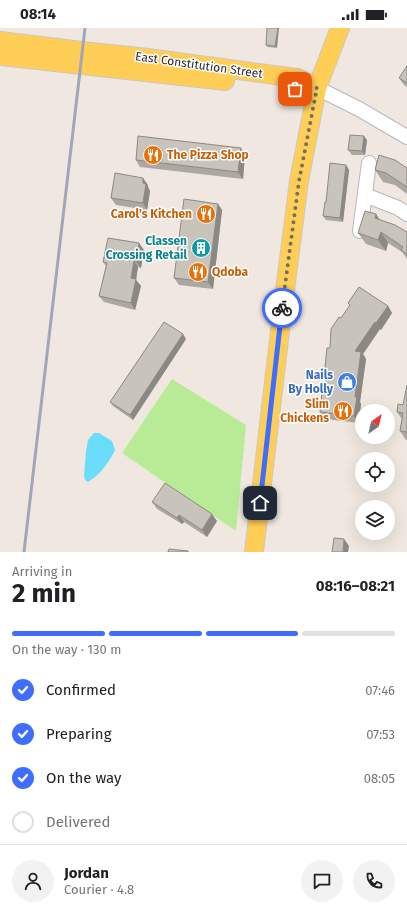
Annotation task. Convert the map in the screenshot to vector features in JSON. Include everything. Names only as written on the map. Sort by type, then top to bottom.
[{"type":"main road","points":[[254,552],[293,221],[317,88],[340,28]]},
{"type":"main road","name":"East Constitution Street","points":[[0,41],[148,58],[297,78],[317,88]]},
{"type":"main road","name":"East Constitution Street","points":[[0,56],[292,88],[317,88]]},
{"type":"street","points":[[317,88],[359,109],[407,137]]},
{"type":"street","points":[[360,231],[369,164]]},
{"type":"street","points":[[365,195],[398,208],[407,214]]},
{"type":"green space","points":[[172,379],[246,425],[236,531],[122,453]]},
{"type":"water","points":[[94,433],[99,433],[112,441],[115,450],[104,468],[88,482],[85,480],[84,476],[86,451],[88,440]]},
{"type":"building","points":[[267,28],[278,28],[275,46],[266,45]]},
{"type":"building","points":[[407,66],[407,83],[399,78]]},
{"type":"building","points":[[350,135],[364,136],[362,151],[348,150]]},
{"type":"building","points":[[138,136],[241,148],[238,172],[136,160]]},
{"type":"building","points":[[379,155],[395,160],[407,168],[407,187],[386,173],[375,170]]},
{"type":"building","points":[[330,163],[346,165],[340,218],[323,216]]},
{"type":"building","points":[[115,173],[143,178],[143,183],[146,184],[143,203],[111,198]]},
{"type":"building","name":"Classen Crossing Retail","points":[[184,199],[218,204],[208,282],[174,278]]},
{"type":"building","points":[[365,211],[376,214],[375,218],[395,225],[407,232],[407,254],[401,250],[403,247],[381,232],[378,240],[358,233]]},
{"type":"building","points":[[108,238],[139,243],[131,278],[136,279],[131,303],[99,296],[107,263],[103,262]]},
{"type":"building","points":[[359,287],[388,306],[355,351],[361,352],[354,416],[320,412],[322,393],[325,393],[327,368],[325,367],[327,348],[330,348],[331,329],[350,305],[348,303]]},
{"type":"building","points":[[164,322],[183,334],[130,415],[110,402]]},
{"type":"building","points":[[407,385],[407,432],[400,431],[403,413],[397,412],[398,404],[403,405]]},
{"type":"building","points":[[165,483],[212,514],[202,530],[179,515],[177,518],[152,502]]},
{"type":"building","points":[[334,538],[344,539],[343,552],[332,552]]},
{"type":"building","points":[[169,549],[188,551],[188,552],[168,552]]},
{"type":"railway","points":[[24,552],[85,28]]},
{"type":"way so far","points":[[282,308],[299,181],[317,88],[295,89]]},
{"type":"place","name":"The Pizza Shop","points":[[153,155]]},
{"type":"place","name":"Carol's Kitchen","points":[[206,214]]},
{"type":"place","name":"Classen Crossing Retail","points":[[201,248]]},
{"type":"place","name":"Qdoba","points":[[198,272]]},
{"type":"place","name":"Nails By Holly","points":[[347,382]]},
{"type":"place","name":"Slim Chickens","points":[[343,411]]},
{"type":"route","points":[[260,503],[282,308]]}]
